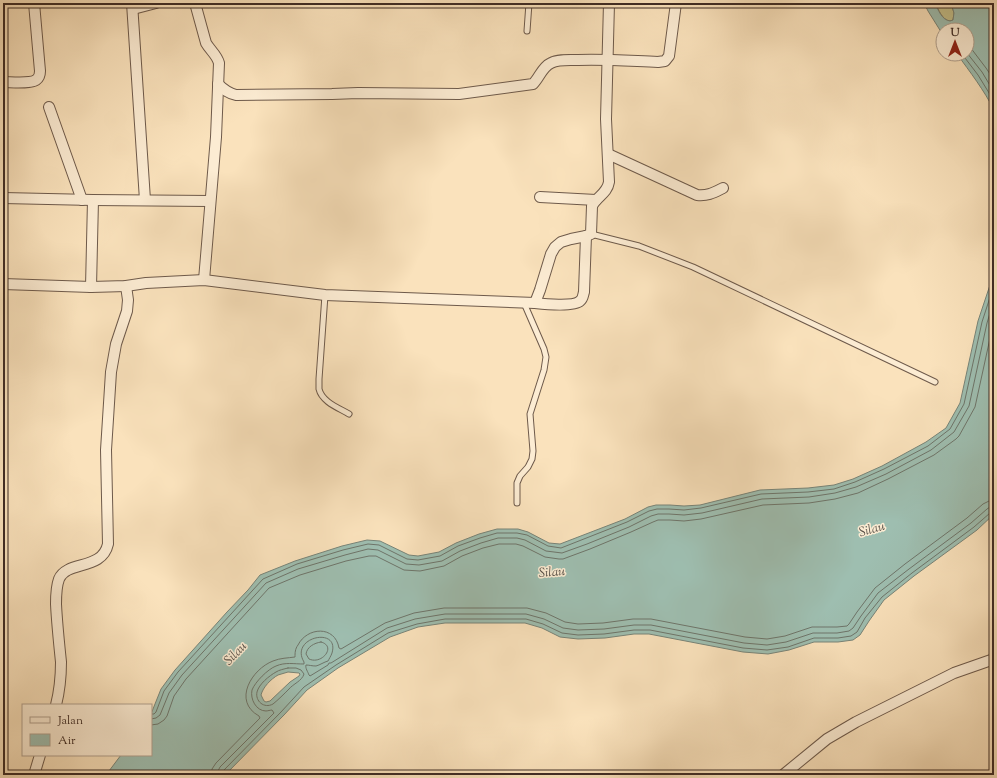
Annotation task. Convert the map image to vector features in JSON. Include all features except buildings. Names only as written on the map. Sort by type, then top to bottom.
[{"type":"street","points":[[3,82],[30,82],[38,79],[40,71],[34,3]]},
{"type":"street","points":[[145,200],[133,6],[156,3]]},
{"type":"street","points":[[195,3],[206,43],[218,60],[219,68],[216,137],[204,280]]},
{"type":"street","points":[[3,284],[91,287],[204,280],[325,295],[529,303],[576,303],[581,300],[584,292],[588,235],[592,206],[606,190],[609,182],[606,119],[609,3]]},
{"type":"street","points":[[218,84],[228,93],[236,95],[358,93],[442,95],[533,84],[538,79],[545,67],[552,62],[562,60],[607,59],[658,62],[665,61],[669,56],[676,3]]},
{"type":"street","points":[[49,107],[82,200]]},
{"type":"street","points":[[608,154],[697,195],[704,196],[723,188]]},
{"type":"street","points":[[540,197],[596,200]]},
{"type":"street","points":[[3,198],[210,201]]},
{"type":"street","points":[[91,287],[93,200]]},
{"type":"street","points":[[529,303],[540,290],[551,254],[555,247],[561,242],[588,235]]},
{"type":"street","points":[[56,704],[61,664],[56,595],[59,578],[69,570],[97,560],[103,556],[107,550],[106,450],[111,372],[116,344],[127,311],[128,300],[126,286]]},
{"type":"street","points":[[783,775],[821,744],[850,725],[954,673],[994,659]]},
{"type":"street","points":[[34,775],[40,756]]},
{"type":"lane","points":[[527,31],[529,3]]},
{"type":"lane","points":[[588,235],[639,246],[693,267],[935,382]]},
{"type":"lane","points":[[325,295],[319,379],[320,390],[330,403],[350,414]]},
{"type":"lane","points":[[517,503],[518,480],[532,459],[533,451],[530,414],[544,370],[546,357],[529,303]]},
{"type":"shaded area","points":[[935,3],[951,3],[954,13],[953,20],[950,21],[945,19]]},
{"type":"water","points":[[924,3],[935,3],[943,17],[950,21],[953,20],[954,13],[951,3],[994,3],[994,110],[963,62],[975,62],[975,22],[935,22]]},
{"type":"water","name":"Silau","points":[[994,276],[994,514],[977,530],[884,600],[860,635],[853,640],[838,642],[814,642],[789,650],[768,654],[743,652],[649,634],[578,639],[560,637],[542,628],[525,623],[445,623],[418,627],[390,637],[338,668],[307,690],[225,775],[106,775],[120,756],[152,756],[152,712],[161,689],[175,670],[260,575],[295,561],[342,546],[367,540],[380,541],[409,555],[418,556],[439,552],[456,543],[497,529],[518,529],[528,532],[549,543],[560,544],[625,519],[648,507],[656,505],[700,505],[760,490],[808,488],[834,485],[853,479],[882,466],[926,442],[946,428],[960,403],[978,321]],"holes":[[[288,672],[300,674],[270,701],[264,701],[261,695],[265,686],[278,675]]]}]
